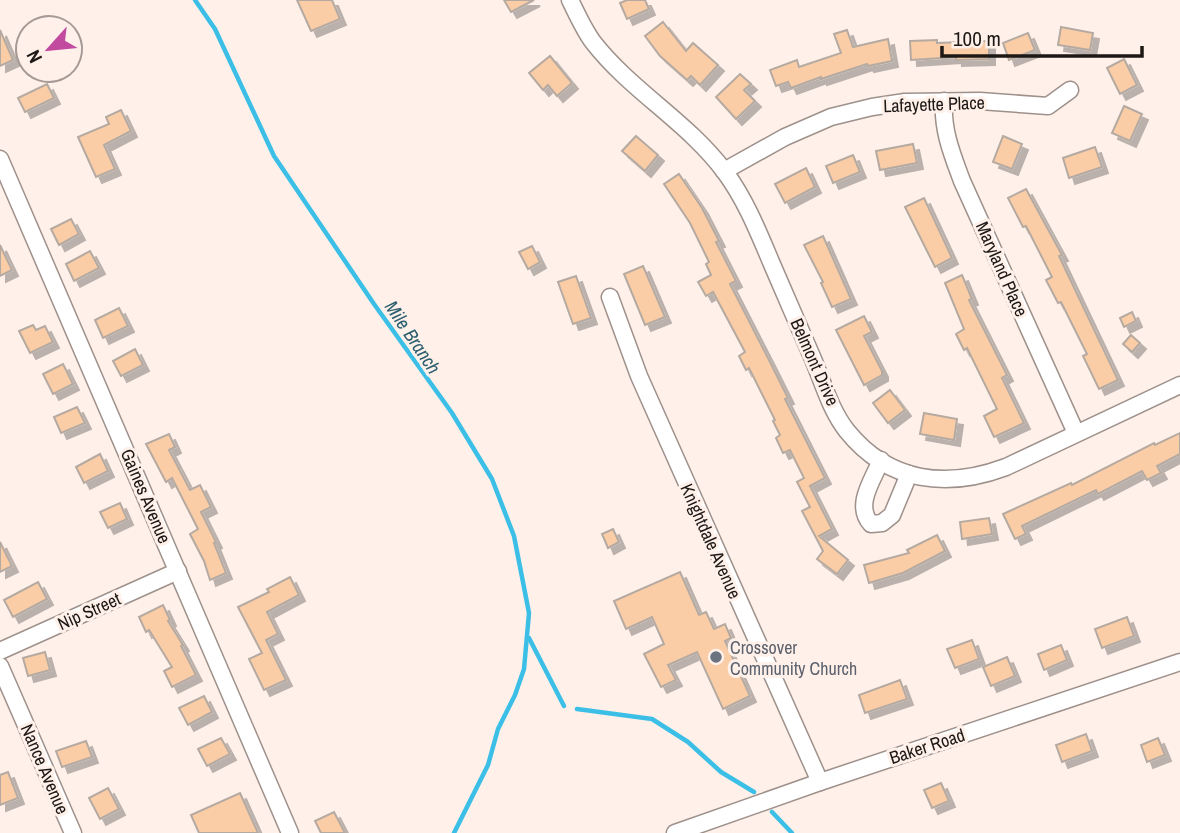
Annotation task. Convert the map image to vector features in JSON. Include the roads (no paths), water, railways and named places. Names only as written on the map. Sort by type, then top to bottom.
[{"type":"street","name":"Belmont Drive","points":[[570,0],[592,41],[622,74],[694,136],[736,187],[757,228],[830,401],[846,430],[881,460],[909,474],[941,481],[983,476],[1180,385]]},
{"type":"street","name":"Lafayette Place","points":[[724,171],[785,137],[831,117],[872,107],[905,102],[944,101],[1048,106],[1070,90]]},
{"type":"street","name":"Maryland Place","points":[[944,101],[943,116],[947,138],[962,181],[1076,433]]},
{"type":"street","name":"Gaines Avenue","points":[[1,164],[290,833]]},
{"type":"street","name":"Knightdale Avenue","points":[[610,297],[639,376],[820,782]]},
{"type":"street","points":[[881,460],[863,503],[865,517],[871,524],[882,523],[892,515],[909,474]]},
{"type":"street","name":"Nip Street","points":[[0,651],[178,571]]},
{"type":"street","name":"Baker Road","points":[[675,833],[1180,662]]},
{"type":"street","name":"Nance Avenue","points":[[0,666],[73,833]]},
{"type":"waterway","name":"Mile Branch","points":[[195,0],[215,29],[274,156],[452,413],[492,479],[514,536],[529,613],[524,669],[498,729],[488,765],[454,833]]},
{"type":"waterway","name":"Mile Branch","points":[[529,638],[564,706]]},
{"type":"waterway","name":"Mile Branch","points":[[577,709],[652,719],[688,742],[721,772],[754,792]]},
{"type":"waterway","name":"Mile Branch","points":[[772,812],[792,833]]},
{"type":"place","name":"Crossover Community Church","points":[[716,657]]}]
